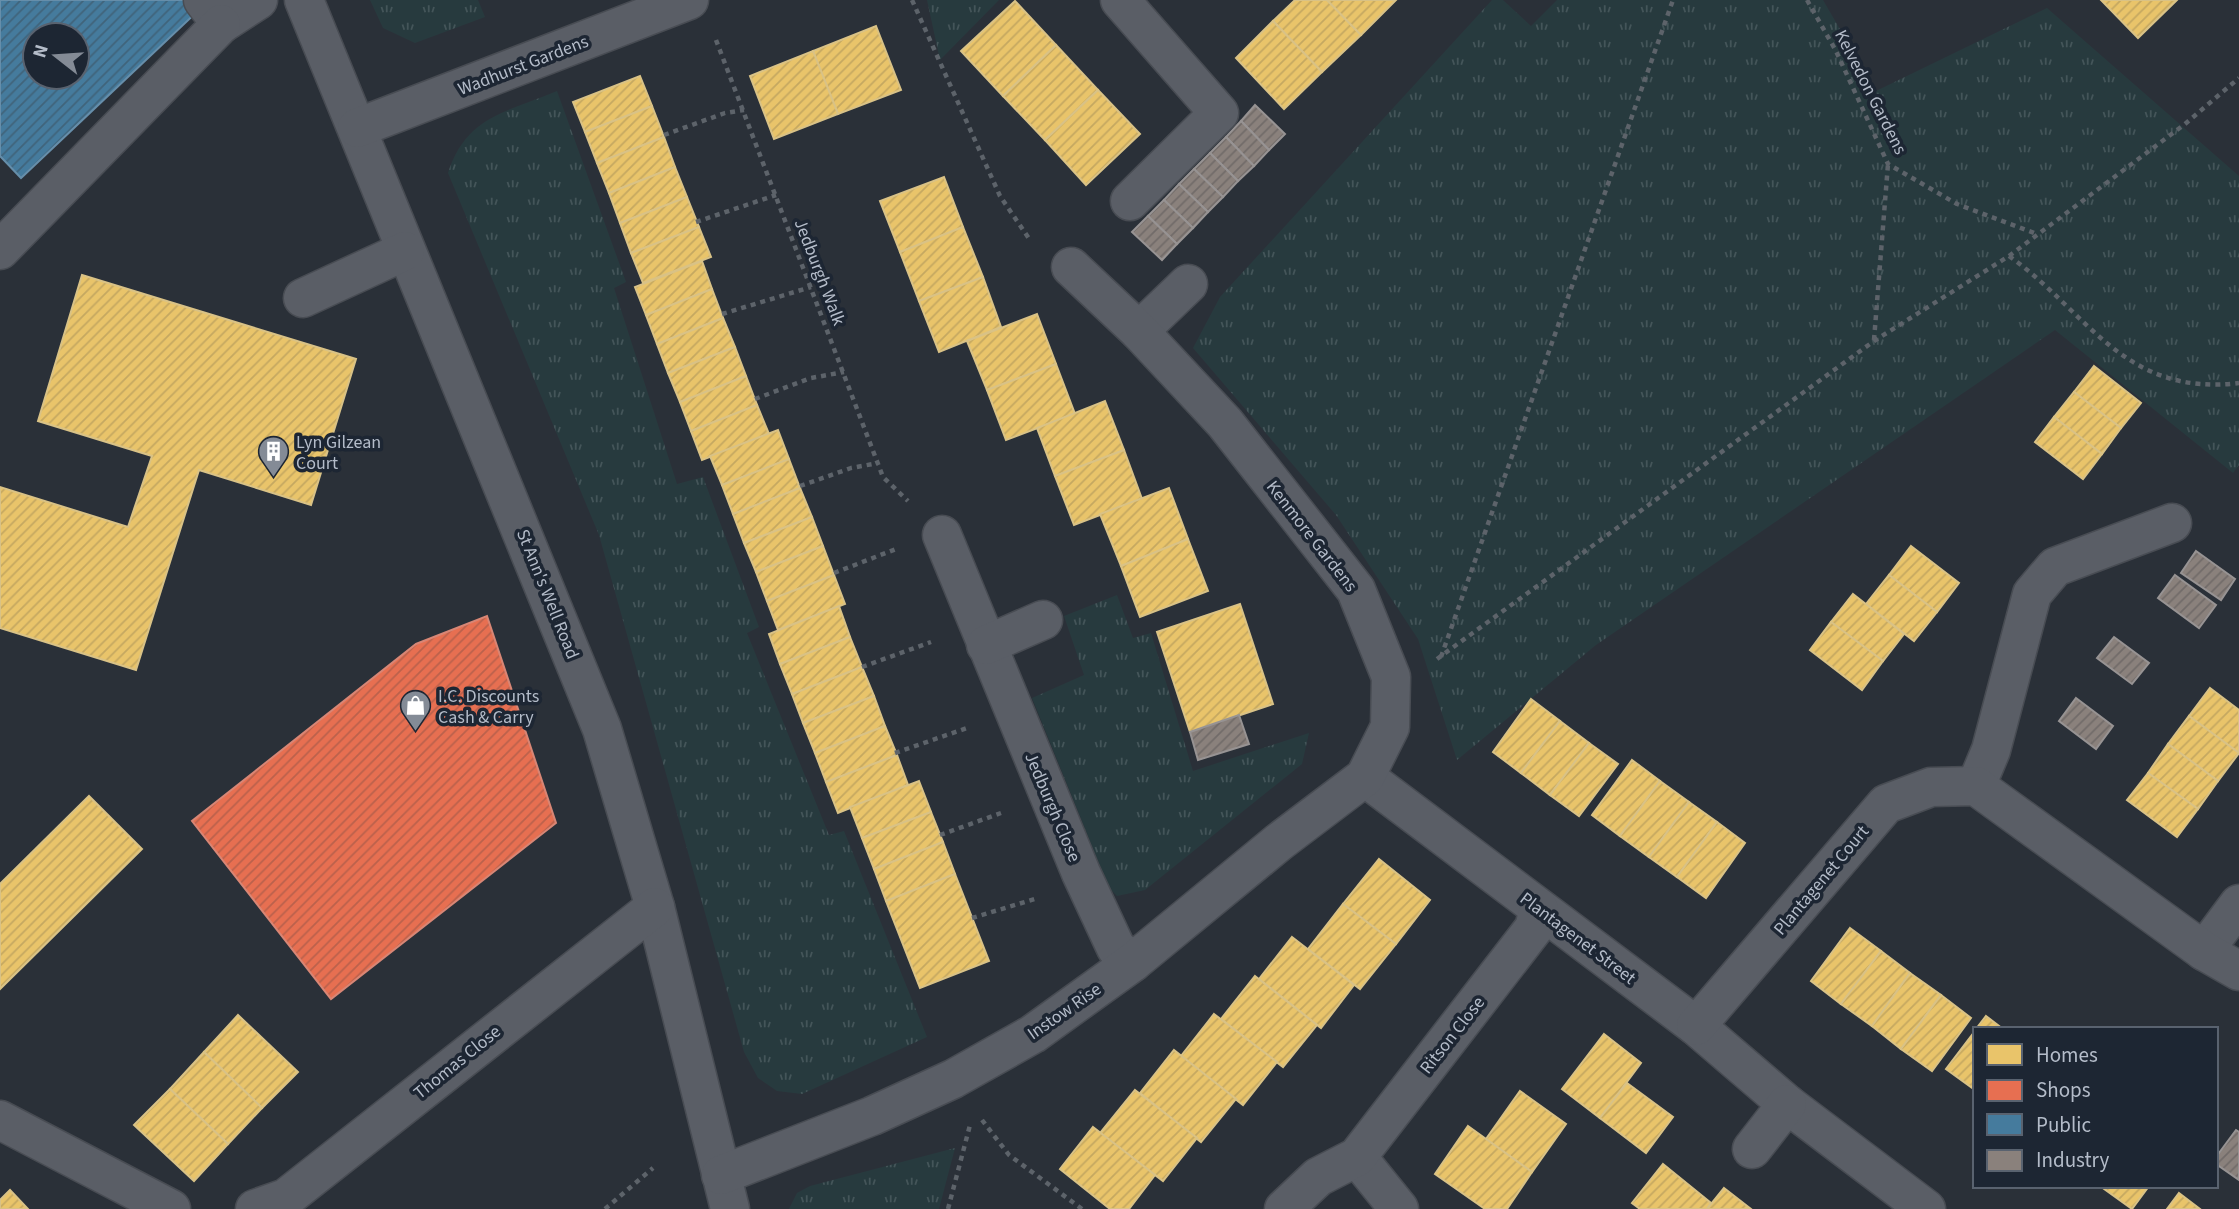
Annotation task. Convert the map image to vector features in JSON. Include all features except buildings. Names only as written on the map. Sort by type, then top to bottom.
[{"type":"street","points":[[0,250],[212,12],[258,0]]},
{"type":"street","name":"St Ann's Well Road","points":[[304,0],[602,729],[655,907],[726,1192]]},
{"type":"street","name":"Wadhurst Gardens","points":[[357,128],[689,0]]},
{"type":"street","points":[[1120,0],[1219,113],[1130,201]]},
{"type":"street","points":[[303,298],[405,251]]},
{"type":"street","name":"Kenmore Gardens","points":[[1071,267],[1139,331],[1225,424],[1356,590],[1391,677],[1390,727],[1365,776]]},
{"type":"street","points":[[1139,331],[1188,284]]},
{"type":"street","points":[[2172,523],[2055,568],[2032,594],[1990,750],[1976,786],[2204,951],[2239,971]]},
{"type":"street","name":"Jedburgh Close","points":[[942,535],[1098,910],[1116,948],[1133,962]]},
{"type":"street","points":[[986,645],[1043,620]]},
{"type":"street","name":"Instow Rise","points":[[726,1192],[872,1116],[953,1079],[1033,1034],[1133,962],[1279,842],[1365,776]]},
{"type":"street","name":"Plantagenet Street","points":[[1365,776],[1696,1026],[1787,1104],[1926,1209]]},
{"type":"street","name":"Plantagenet Court","points":[[1696,1026],[1885,804],[1931,787],[1976,786]]},
{"type":"street","points":[[2204,951],[2239,904]]},
{"type":"street","name":"Thomas Close","points":[[255,1209],[286,1198],[655,907]]},
{"type":"street","name":"Ritson Close","points":[[1284,1209],[1318,1177],[1357,1157],[1534,928],[1539,909]]},
{"type":"street","points":[[1752,1149],[1787,1104]]},
{"type":"street","points":[[0,1120],[172,1209]]},
{"type":"street","points":[[1357,1157],[1399,1209]]},
{"type":"path","points":[[912,0],[1000,196],[1034,246],[1071,267]]},
{"type":"path","points":[[1441,658],[1673,0]]},
{"type":"path","name":"Kelvedon Gardens","points":[[1807,0],[1836,51],[1888,164],[1957,204],[2038,234]]},
{"type":"path","name":"Jedburgh Walk","points":[[713,35],[883,477],[942,535]]},
{"type":"path","points":[[1391,677],[1441,658],[1874,341],[2008,257],[2185,124],[2239,78]]},
{"type":"path","points":[[663,135],[725,113],[744,110]]},
{"type":"path","points":[[1874,341],[1888,164]]},
{"type":"path","points":[[696,222],[776,195]]},
{"type":"path","points":[[2008,257],[2040,279],[2085,327],[2139,369],[2210,387],[2239,383]]},
{"type":"path","points":[[722,313],[810,286]]},
{"type":"path","points":[[755,399],[811,378],[844,372]]},
{"type":"path","points":[[800,486],[851,468],[878,463]]},
{"type":"path","points":[[834,573],[880,554]]},
{"type":"path","points":[[862,667],[922,645]]},
{"type":"path","points":[[895,753],[963,729]]},
{"type":"path","points":[[940,835],[995,816]]},
{"type":"path","points":[[972,918],[1030,902]]},
{"type":"path","points":[[953,1079],[1009,1155],[1082,1209]]},
{"type":"path","points":[[948,1209],[975,1110]]},
{"type":"path","points":[[606,1209],[653,1168]]},
{"type":"green space","points":[[370,0],[478,0],[485,17],[415,43],[383,28]]},
{"type":"green space","points":[[927,0],[999,0],[940,60]]},
{"type":"green space","points":[[1492,0],[1503,0],[1531,26],[1557,0],[1823,0],[1876,91],[2047,8],[2239,176],[2239,465],[2233,473],[2055,330],[1596,645],[1457,760],[1418,639],[1336,515],[1193,348],[1220,297]]},
{"type":"green space","points":[[557,91],[626,282],[614,288],[677,484],[703,477],[759,627],[747,633],[829,835],[844,831],[927,1037],[802,1094],[777,1091],[758,1078],[744,1052],[599,535],[448,173],[456,154],[477,128],[505,111]]},
{"type":"green space","points":[[1117,595],[1133,638],[1151,633],[1193,771],[1309,733],[1302,764],[1145,890],[1117,896],[1109,888],[1032,698],[1084,675],[1064,616]]},
{"type":"green space","points":[[955,1148],[939,1209],[789,1209],[797,1193],[810,1186]]},
{"type":"place","name":"Lyn Gilzean Court","points":[[273,479]]},
{"type":"place","name":"I.C. Discounts Cash & Carry","points":[[415,733]]}]
